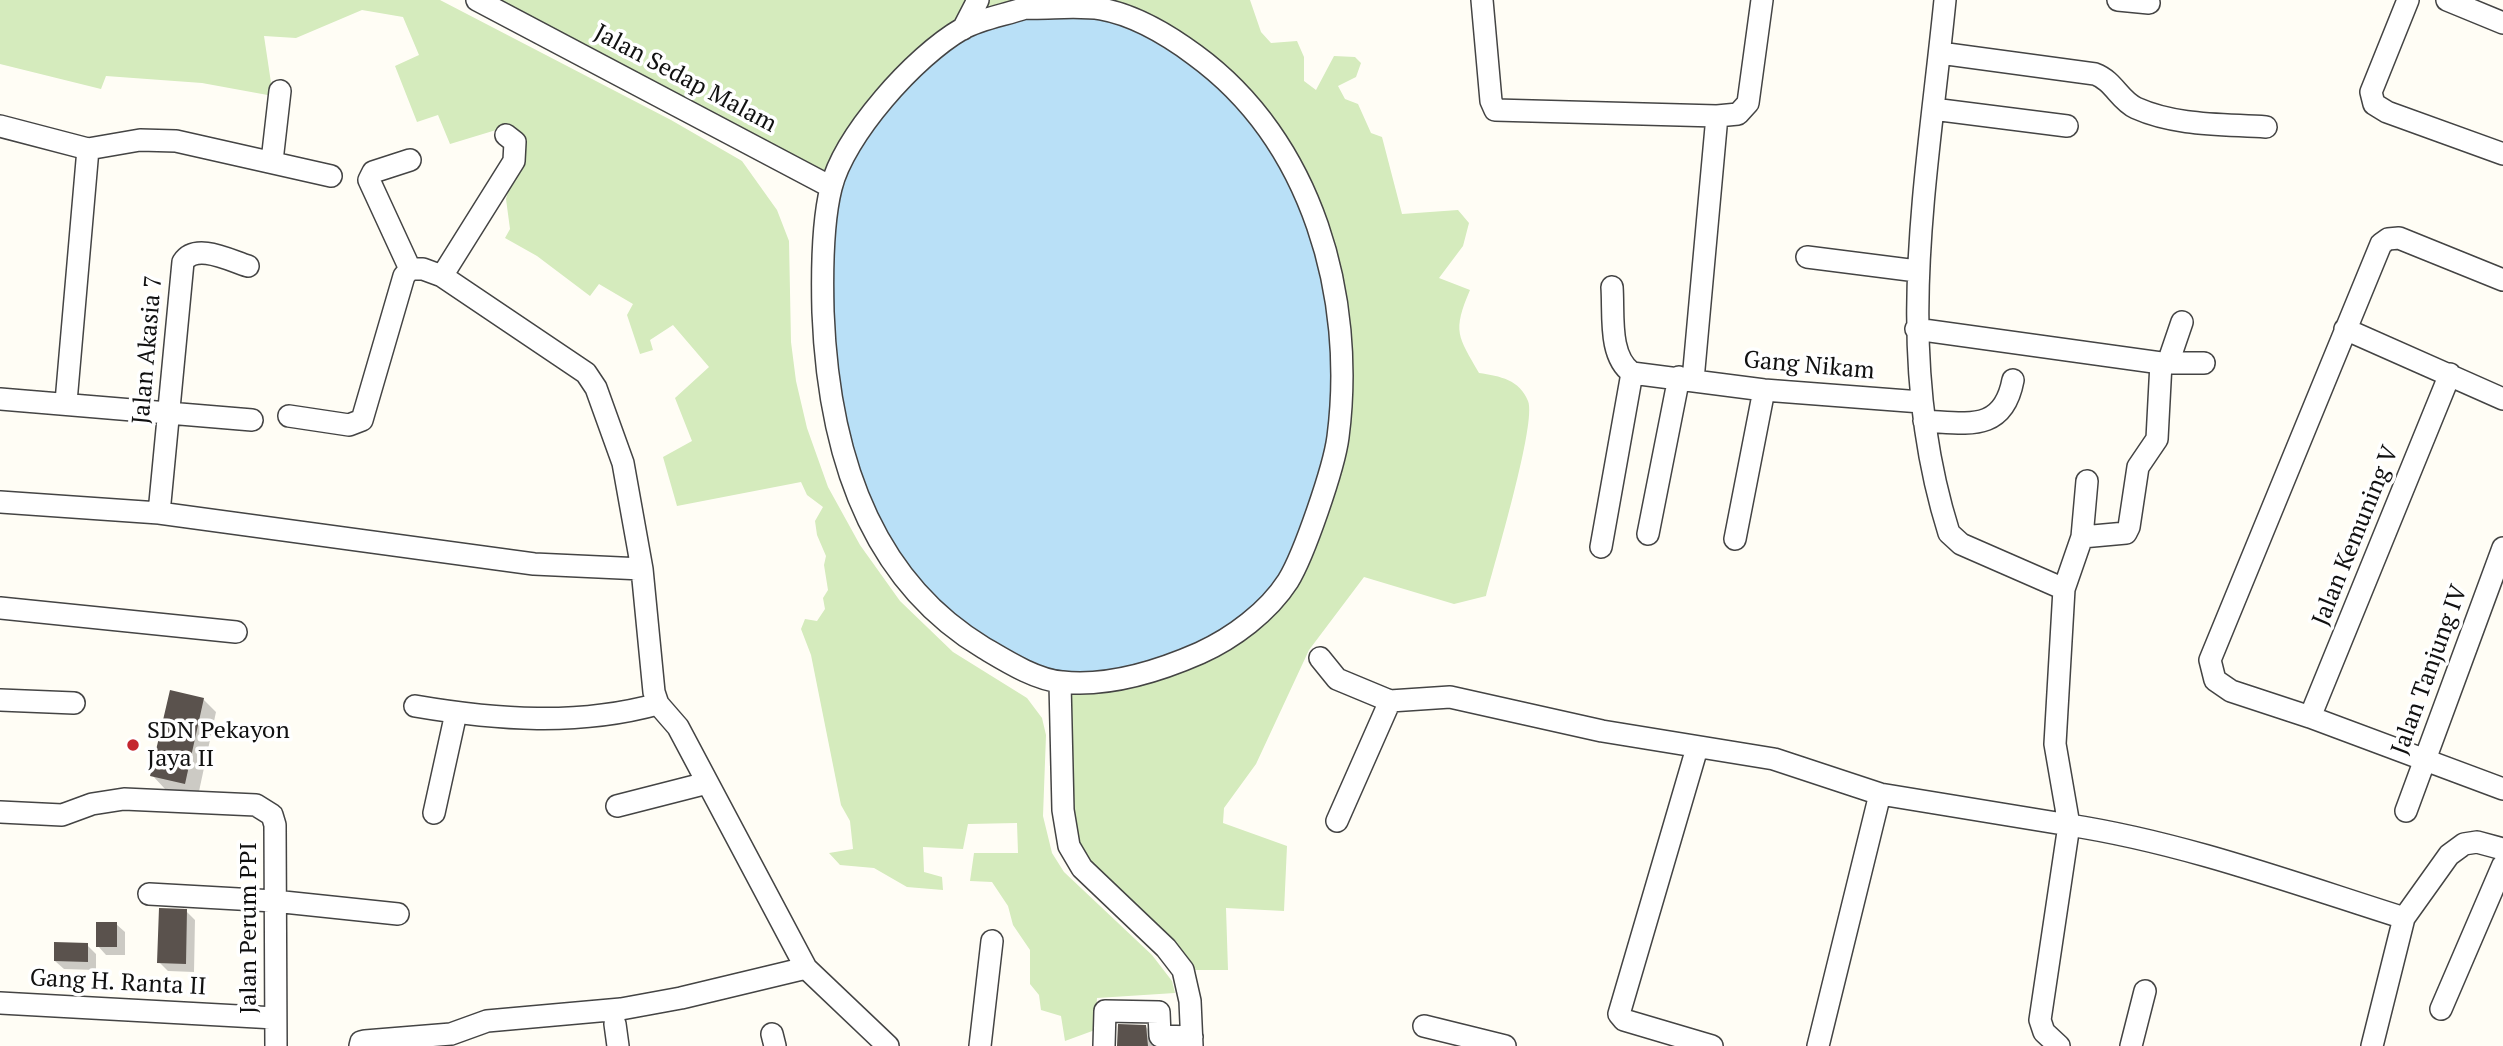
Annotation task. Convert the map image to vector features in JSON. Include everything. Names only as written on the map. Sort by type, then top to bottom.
[{"type":"street","name":"Jalan Sedap Malam","points":[[477,0],[831,187]]},
{"type":"street","points":[[963,29],[978,0]]},
{"type":"street","points":[[1482,0],[1491,101],[1495,110],[1717,116],[1738,114],[1748,103],[1762,0]]},
{"type":"street","points":[[1945,0],[1917,271],[1916,328],[1923,412],[1949,533],[1961,544],[2064,589]]},
{"type":"street","points":[[2118,0],[2149,3]]},
{"type":"street","points":[[2408,0],[2371,92],[2374,104],[2387,112],[2503,154]]},
{"type":"street","points":[[2447,0],[2503,23]]},
{"type":"street","points":[[1099,5],[1164,33],[1223,75],[1265,124],[1297,175],[1330,263],[1340,313],[1342,390],[1338,443],[1319,506],[1288,580],[1255,618],[1215,646],[1162,670],[1108,680],[1060,683],[1010,663],[951,628],[892,563],[861,506],[836,430],[825,360],[822,280],[831,187],[852,142],[898,80],[963,29],[1025,8],[1099,5]]},
{"type":"street","points":[[1940,52],[2095,74],[2107,78],[2133,107],[2169,120],[2266,127]]},
{"type":"street","points":[[272,161],[280,91]]},
{"type":"street","points":[[1933,109],[2067,126]]},
{"type":"street","points":[[1648,534],[1686,379],[1717,116]]},
{"type":"street","points":[[0,126],[88,149],[158,140],[272,161],[331,176]]},
{"type":"street","points":[[442,276],[513,161],[516,145],[513,138],[506,135]]},
{"type":"street","points":[[66,402],[88,149]]},
{"type":"street","points":[[410,160],[373,172],[369,180],[410,269]]},
{"type":"street","points":[[2503,279],[2399,238],[2388,239],[2381,244],[2210,660],[2214,680],[2224,688],[2503,789]]},
{"type":"street","name":"Jalan Akasia 7","points":[[159,513],[183,262],[191,254],[202,253],[248,266]]},
{"type":"street","points":[[1807,257],[1917,271]]},
{"type":"street","points":[[289,416],[349,425],[362,420],[404,276],[410,269],[423,269],[442,276],[580,368],[590,379],[623,463],[642,569],[651,676],[658,704],[678,727],[806,968],[888,1046]]},
{"type":"street","points":[[1601,547],[1632,373],[1619,361],[1616,350],[1612,287]]},
{"type":"street","points":[[2082,537],[2126,533],[2129,527],[2138,467],[2157,439],[2164,363],[2182,322]]},
{"type":"street","points":[[1916,328],[2164,363],[2204,363]]},
{"type":"street","points":[[2345,329],[2503,399]]},
{"type":"street","name":"Gang Nikam","points":[[1632,373],[1986,421],[2006,405],[2013,380]]},
{"type":"street","name":"Jalan Kemuning V","points":[[2310,717],[2450,374]]},
{"type":"street","points":[[1735,539],[1764,390]]},
{"type":"street","points":[[0,399],[66,402],[252,420]]},
{"type":"street","points":[[2059,1046],[2044,1032],[2040,1020],[2069,825],[2055,744],[2064,589],[2082,537],[2087,481]]},
{"type":"street","points":[[0,502],[159,513],[534,564],[642,569]]},
{"type":"street","name":"Jalan Tanjung IV","points":[[2406,811],[2503,548]]},
{"type":"street","points":[[0,608],[236,632]]},
{"type":"street","points":[[1320,658],[1337,679],[1390,701],[1443,695],[1602,731],[1774,759],[1880,794],[2117,833],[2210,855],[2404,918]]},
{"type":"street","points":[[1060,683],[1063,810],[1069,846],[1082,869],[1175,958],[1183,970],[1190,1001],[1192,1042],[1160,1036],[1159,1012],[1105,1011],[1104,1046]]},
{"type":"street","points":[[0,700],[75,704]]},
{"type":"street","points":[[1337,821],[1390,701]]},
{"type":"street","points":[[415,706],[456,713],[592,719],[658,704]]},
{"type":"street","points":[[434,813],[456,713]]},
{"type":"street","points":[[1697,748],[1619,1014],[1624,1020],[1712,1046]]},
{"type":"street","points":[[617,806],[707,783]]},
{"type":"street","points":[[1818,1046],[1880,794]]},
{"type":"street","name":"Jalan Perum PPI","points":[[0,812],[62,815],[92,804],[124,799],[256,805],[272,815],[275,825],[276,1046]]},
{"type":"street","points":[[2372,1046],[2404,918],[2449,855],[2464,844],[2477,842],[2503,849]]},
{"type":"street","points":[[2441,1009],[2503,865]]},
{"type":"street","points":[[149,894],[274,901],[398,914]]},
{"type":"street","points":[[980,1046],[992,941]]},
{"type":"street","points":[[360,1046],[361,1042],[365,1041],[451,1034],[487,1021],[645,1005],[806,968]]},
{"type":"street","points":[[2131,1046],[2145,991]]},
{"type":"street","name":"Gang H. Ranta II","points":[[0,1003],[275,1017]]},
{"type":"street","points":[[615,1024],[618,1046]]},
{"type":"street","points":[[1424,1026],[1505,1046]]},
{"type":"green space","points":[[0,0],[440,0],[671,120],[742,161],[777,210],[789,241],[791,342],[796,381],[807,428],[828,487],[860,545],[900,601],[953,652],[1027,698],[1042,718],[1046,735],[1043,816],[1052,853],[1064,872],[1152,955],[1172,981],[1175,993],[1097,998],[1095,1030],[1065,1041],[1061,1016],[1041,1010],[1039,995],[1030,984],[1030,950],[1013,925],[1008,906],[992,882],[970,881],[974,853],[1018,853],[1017,823],[968,824],[963,849],[923,847],[924,872],[942,877],[943,890],[907,887],[874,868],[840,865],[829,853],[853,849],[850,821],[841,805],[811,655],[801,629],[805,619],[817,621],[825,609],[823,598],[828,590],[824,565],[826,556],[817,535],[815,521],[823,507],[807,495],[801,482],[677,506],[663,457],[692,441],[675,398],[709,367],[673,325],[650,340],[653,350],[640,354],[627,315],[633,304],[599,284],[590,296],[537,256],[505,238],[510,229],[506,199],[522,141],[506,127],[450,144],[438,115],[417,122],[395,66],[419,55],[403,17],[362,10],[296,38],[264,36],[273,96],[202,83],[106,76],[101,89],[0,64]]},
{"type":"green space","points":[[477,0],[1250,0],[1261,32],[1271,43],[1297,41],[1304,57],[1304,81],[1316,90],[1334,56],[1355,57],[1361,63],[1356,77],[1338,86],[1345,99],[1358,104],[1371,133],[1382,137],[1402,214],[1458,210],[1469,223],[1463,246],[1439,278],[1470,290],[1459,325],[1462,342],[1479,373],[1508,380],[1520,388],[1528,401],[1526,436],[1486,596],[1454,604],[1364,577],[1309,650],[1256,764],[1224,808],[1223,823],[1287,846],[1284,911],[1226,908],[1228,970],[1183,970],[1069,846],[1060,683],[831,187]]},
{"type":"water","points":[[1025,8],[1101,9],[1164,33],[1265,124],[1330,263],[1338,443],[1288,580],[1215,646],[1111,679],[1010,663],[914,589],[836,430],[831,187],[852,142],[963,29]]},
{"type":"building","points":[[170,690],[204,698],[185,784],[150,776]]},
{"type":"building","points":[[159,908],[187,909],[186,964],[157,963]]},
{"type":"building","points":[[96,922],[117,922],[117,947],[96,947]]},
{"type":"building","points":[[54,942],[88,943],[88,962],[54,961]]},
{"type":"building","points":[[1118,1024],[1146,1025],[1148,1046],[1117,1046]]},
{"type":"place","name":"SDN Pekayon Jaya II","points":[[133,745]]}]
